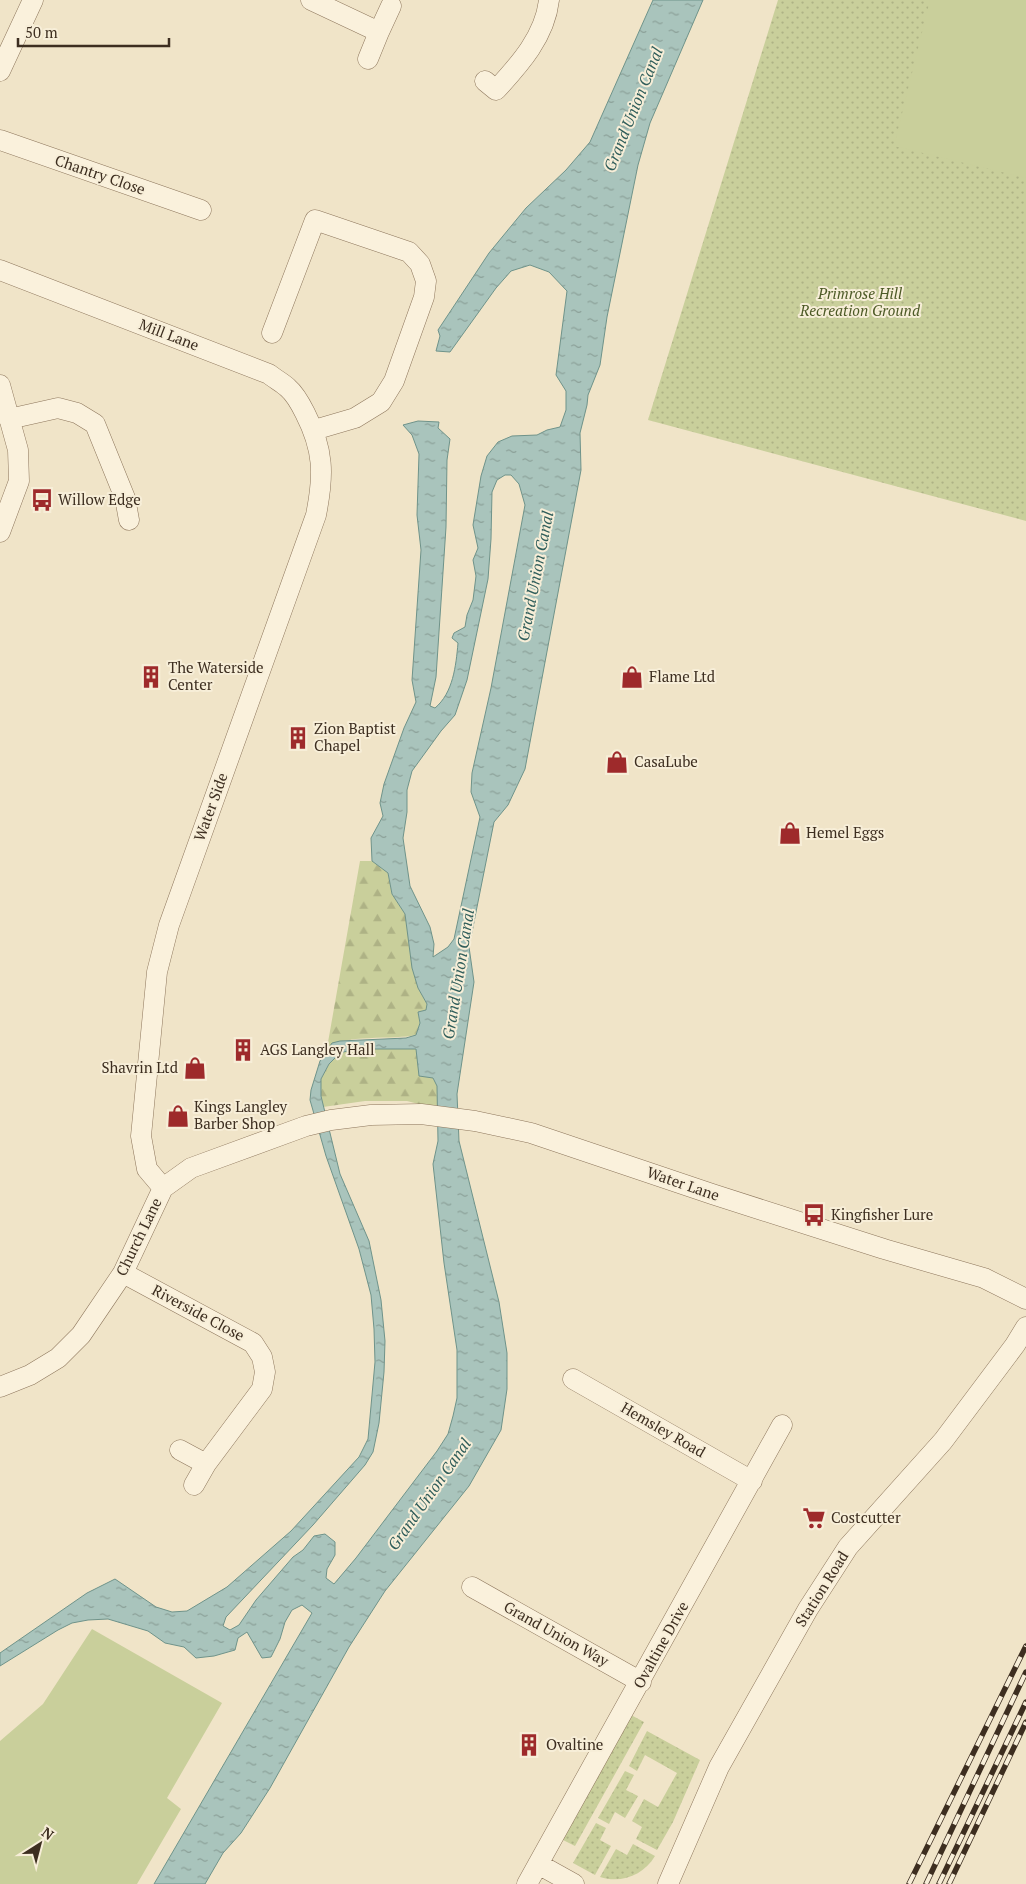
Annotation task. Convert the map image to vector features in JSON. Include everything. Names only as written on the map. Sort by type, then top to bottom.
[{"type":"street","points":[[0,71],[33,0]]},
{"type":"street","points":[[311,0],[379,32]]},
{"type":"street","points":[[496,90],[518,67],[537,40],[549,0]]},
{"type":"street","points":[[368,59],[391,6]]},
{"type":"street","name":"Chantry Close","points":[[0,140],[200,210]]},
{"type":"street","points":[[272,333],[318,213],[409,252],[420,264],[426,281],[424,297],[394,381],[381,402],[355,418],[314,430]]},
{"type":"street","name":"Mill Lane","points":[[0,270],[269,374],[288,388],[301,406],[314,430]]},
{"type":"street","points":[[0,385],[18,450],[19,481],[0,532]]},
{"type":"street","points":[[9,419],[58,408],[77,413],[96,424],[125,498],[129,520]]},
{"type":"street","name":"Water Side","points":[[163,1188],[148,1169],[142,1136],[157,972],[169,925],[316,515],[321,490],[321,458],[314,430]]},
{"type":"street","name":"Water Lane","points":[[331,1120],[371,1115],[421,1114],[475,1121],[531,1133],[739,1203],[984,1278],[1026,1299]]},
{"type":"street","name":"Church Lane","points":[[0,1387],[30,1375],[58,1358],[81,1335],[123,1273],[163,1188],[191,1168],[306,1126],[331,1120]]},
{"type":"street","name":"Riverside Close","points":[[123,1273],[253,1344],[262,1357],[265,1372],[262,1389],[206,1464],[194,1485]]},
{"type":"street","name":"Station Road","points":[[668,1884],[719,1768],[808,1609],[848,1547],[943,1442],[1015,1345],[1026,1327]]},
{"type":"street","name":"Hemsley Road","points":[[573,1380],[752,1481]]},
{"type":"street","name":"Ovaltine Drive","points":[[527,1884],[641,1682],[782,1425]]},
{"type":"street","points":[[180,1450],[206,1464]]},
{"type":"street","name":"Grand Union Way","points":[[472,1587],[641,1682]]},
{"type":"street","points":[[538,1864],[574,1884]]},
{"type":"green space","name":"Primrose Hill Recreation Ground","points":[[778,0],[1026,0],[1026,521],[648,420]]},
{"type":"green space","points":[[930,0],[1026,0],[1026,178],[894,146]]},
{"type":"green space","points":[[360,861],[372,861],[388,873],[392,894],[405,914],[418,988],[427,1004],[426,1010],[418,1012],[420,1023],[416,1035],[356,1039],[334,1044],[327,1048]]},
{"type":"green space","points":[[355,1049],[416,1049],[437,1085],[438,1109],[407,1101],[365,1101],[323,1107],[321,1079],[329,1064],[340,1053]]},
{"type":"green space","points":[[92,1629],[222,1703],[167,1798],[181,1809],[137,1884],[0,1884],[0,1741],[43,1704]]},
{"type":"green space","points":[[631,1715],[644,1722],[575,1846],[561,1839]]},
{"type":"green space","points":[[647,1731],[700,1760],[673,1822],[657,1850],[636,1839],[642,1827],[632,1821],[644,1799],[658,1807],[677,1773],[645,1755],[637,1771],[629,1766]]},
{"type":"green space","points":[[625,1771],[634,1775],[626,1790],[638,1796],[625,1818],[615,1812],[609,1824],[598,1818]]},
{"type":"green space","points":[[596,1823],[606,1828],[600,1840],[611,1846],[595,1875],[573,1863]]},
{"type":"green space","points":[[633,1844],[655,1856],[645,1868],[638,1873],[624,1878],[608,1879],[600,1877],[616,1849],[627,1855]]},
{"type":"water","name":"Grand Union Canal","points":[[653,0],[703,0],[650,123],[638,165],[607,317],[600,365],[588,395],[580,433],[581,470],[525,769],[508,805],[494,822],[469,947],[474,982],[457,1094],[459,1141],[499,1302],[507,1353],[507,1389],[501,1430],[469,1486],[385,1591],[349,1647],[270,1788],[241,1833],[223,1853],[205,1884],[154,1884],[312,1613],[302,1605],[292,1610],[271,1657],[262,1658],[247,1632],[238,1638],[235,1650],[214,1656],[196,1658],[184,1647],[165,1643],[148,1631],[108,1619],[72,1623],[0,1666],[0,1653],[87,1593],[115,1579],[156,1607],[172,1612],[187,1611],[227,1587],[291,1531],[359,1457],[368,1439],[375,1362],[371,1295],[359,1249],[326,1156],[310,1100],[311,1090],[320,1061],[332,1043],[406,1038],[416,1035],[420,1023],[418,1012],[426,1010],[427,1004],[418,988],[412,968],[405,914],[392,894],[388,873],[372,861],[371,838],[383,816],[380,803],[384,784],[404,728],[416,702],[412,680],[421,550],[417,515],[419,454],[412,435],[403,425],[418,421],[439,422],[438,428],[450,439],[447,460],[446,527],[436,677],[430,706],[435,708],[450,687],[458,643],[452,638],[454,633],[465,627],[473,600],[476,576],[473,560],[478,548],[473,525],[481,476],[487,456],[498,442],[512,436],[537,435],[560,427],[566,410],[566,391],[556,375],[567,291],[549,272],[530,265],[511,271],[496,288],[450,352],[436,351],[440,336],[438,330],[489,253],[526,208],[566,170],[590,142]],"holes":[[[505,475],[511,475],[519,484],[525,505],[491,688],[472,773],[471,792],[480,817],[454,939],[448,947],[433,957],[434,944],[430,927],[410,886],[403,838],[407,812],[407,790],[412,771],[455,715],[467,680],[488,579],[492,492],[497,480]],[[355,1049],[416,1049],[419,1076],[433,1078],[437,1086],[438,1141],[433,1164],[444,1263],[457,1350],[457,1398],[448,1434],[437,1451],[334,1584],[326,1578],[327,1569],[335,1555],[335,1542],[325,1534],[314,1536],[256,1600],[239,1625],[230,1630],[223,1626],[226,1617],[313,1525],[365,1465],[373,1452],[379,1423],[384,1372],[385,1341],[381,1300],[369,1241],[340,1174],[321,1096],[321,1079],[329,1064],[340,1053]]]},
{"type":"railway","points":[[909,1884],[1026,1646]]},
{"type":"railway","points":[[926,1884],[1026,1672]]},
{"type":"railway","points":[[939,1884],[1026,1702]]},
{"type":"railway","points":[[949,1884],[1026,1722]]},
{"type":"place","name":"Willow Edge","points":[[42,500]]},
{"type":"place","name":"The Waterside Center","points":[[151,677]]},
{"type":"place","name":"Flame Ltd","points":[[632,677]]},
{"type":"place","name":"Zion Baptist Chapel","points":[[298,738]]},
{"type":"place","name":"CasaLube","points":[[617,762]]},
{"type":"place","name":"Hemel Eggs","points":[[790,833]]},
{"type":"place","name":"AGS Langley Hall","points":[[243,1050]]},
{"type":"place","name":"Shavrin Ltd","points":[[195,1068]]},
{"type":"place","name":"Kings Langley Barber Shop","points":[[178,1116]]},
{"type":"place","name":"Kingfisher Lure","points":[[814,1215]]},
{"type":"place","name":"Costcutter","points":[[814,1518]]},
{"type":"place","name":"Ovaltine","points":[[529,1745]]}]
